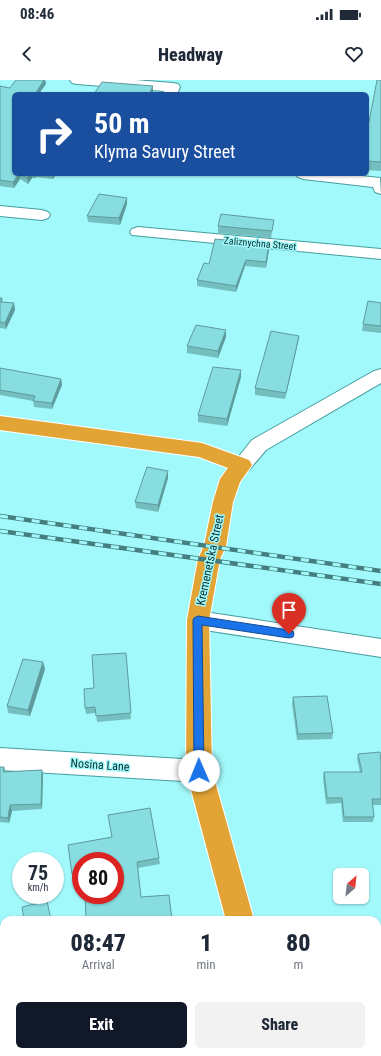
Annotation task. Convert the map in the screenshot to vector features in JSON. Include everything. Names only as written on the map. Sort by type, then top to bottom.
[{"type":"highway","points":[[0,423],[202,450],[242,465]]},
{"type":"highway","name":"Kremenetska Street","points":[[239,916],[199,771],[198,620],[209,559],[215,546],[222,502],[230,479],[242,465]]},
{"type":"street","points":[[77,80],[173,87],[171,92]]},
{"type":"street","points":[[320,176],[380,183],[381,189]]},
{"type":"street","points":[[0,211],[42,215]]},
{"type":"street","name":"Zaliznychna Street","points":[[138,232],[381,254]]},
{"type":"street","points":[[242,465],[259,445],[381,375]]},
{"type":"street","points":[[198,620],[381,648]]},
{"type":"street","name":"Nosina Lane","points":[[0,759],[199,771]]},
{"type":"building","points":[[16,80],[44,80],[36,92],[12,92],[12,176],[18,176],[13,182],[0,180],[0,86],[10,88]]},
{"type":"building","points":[[377,80],[381,80],[381,162],[369,161],[369,122]]},
{"type":"building","points":[[102,82],[153,86],[150,92],[95,92]]},
{"type":"building","points":[[99,194],[127,198],[119,218],[87,216]]},
{"type":"building","points":[[221,214],[274,220],[272,231],[218,226]]},
{"type":"building","points":[[215,239],[269,244],[266,262],[246,260],[236,286],[197,280],[204,263],[209,264]]},
{"type":"building","points":[[0,298],[2,298],[1,302],[14,303],[5,323],[0,322]]},
{"type":"building","points":[[368,301],[381,303],[381,326],[363,324]]},
{"type":"building","points":[[196,325],[226,330],[218,351],[187,346]]},
{"type":"building","points":[[271,331],[299,336],[286,393],[255,388]]},
{"type":"building","points":[[213,367],[241,370],[227,419],[198,415]]},
{"type":"building","points":[[0,368],[61,379],[52,403],[33,401],[35,396],[0,390]]},
{"type":"building","points":[[147,467],[168,471],[158,505],[135,502]]},
{"type":"building","points":[[126,653],[131,713],[96,716],[95,707],[85,708],[84,689],[94,688],[92,655]]},
{"type":"building","points":[[23,659],[43,662],[28,710],[7,706]]},
{"type":"building","points":[[327,696],[333,733],[298,734],[293,697]]},
{"type":"building","points":[[380,752],[381,799],[372,799],[374,817],[344,817],[342,798],[327,798],[324,772],[362,772],[358,754]]},
{"type":"building","points":[[0,767],[4,767],[3,772],[42,770],[41,804],[10,805],[8,818],[0,817]]},
{"type":"building","points":[[150,808],[159,858],[137,862],[141,897],[169,895],[172,916],[86,916],[85,904],[124,904],[124,852],[72,852],[72,874],[68,845],[112,837],[108,815]]},
{"type":"building","points":[[34,904],[48,904],[50,916],[23,916],[22,907]]},
{"type":"railway","points":[[0,516],[381,571]]},
{"type":"railway","points":[[0,531],[381,584]]},
{"type":"route","points":[[199,771],[198,620],[289,634]]}]
